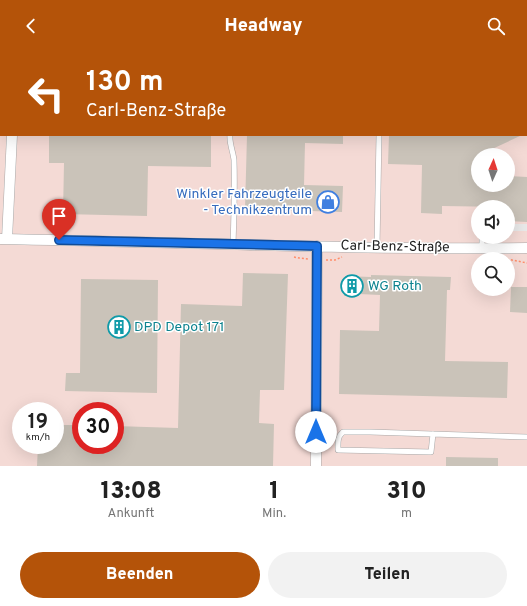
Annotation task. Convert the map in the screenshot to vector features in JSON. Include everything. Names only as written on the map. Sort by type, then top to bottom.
[{"type":"street","points":[[3,239],[12,136]]},
{"type":"street","name":"Carl-Benz-Straße","points":[[3,239],[233,245],[482,249],[527,248]]},
{"type":"street","points":[[316,466],[317,246]]},
{"type":"lane","points":[[230,136],[235,192],[233,245]]},
{"type":"lane","points":[[377,247],[379,136]]},
{"type":"lane","points":[[482,244],[482,249]]},
{"type":"lane","points":[[432,434],[431,452],[338,450],[340,434],[343,432],[370,432],[527,437]]},
{"type":"shaded area","points":[[0,136],[527,136],[527,466],[0,466]]},
{"type":"shaded area","points":[[515,224],[527,224],[527,231],[515,231]]},
{"type":"building","points":[[49,136],[211,136],[211,167],[148,166],[147,216],[63,214],[64,163],[49,163]]},
{"type":"building","points":[[247,136],[343,136],[343,144],[305,143],[304,185],[343,186],[342,212],[245,209]]},
{"type":"building","points":[[389,136],[520,136],[494,148],[471,148],[471,192],[515,192],[515,176],[527,177],[527,222],[515,221],[515,200],[471,200],[471,206],[442,206],[442,214],[421,213],[422,165],[388,164]]},
{"type":"building","points":[[243,273],[288,274],[284,390],[260,390],[259,423],[274,424],[273,466],[37,466],[38,454],[64,454],[64,425],[72,425],[72,454],[124,454],[124,426],[178,428],[181,304],[242,306]]},
{"type":"building","points":[[371,275],[451,277],[450,290],[447,290],[445,361],[508,362],[507,398],[339,394],[340,330],[379,331],[380,295],[359,294],[359,296],[344,296],[345,276],[371,277]]},
{"type":"building","name":"DPD Depot 171","points":[[81,279],[158,280],[157,393],[65,391],[66,373],[80,373]]},
{"type":"building","points":[[515,287],[527,287],[527,313],[510,312],[511,296],[515,296]]},
{"type":"building","points":[[446,457],[498,458],[498,466],[446,466]]},
{"type":"place","name":"Winkler Fahrzeugteile - Technikzentrum","points":[[328,202]]},
{"type":"place","name":"WG Roth","points":[[352,286]]},
{"type":"place","name":"DPD Depot 171","points":[[119,327]]},
{"type":"route","points":[[59,240],[317,246],[316,432]]}]
